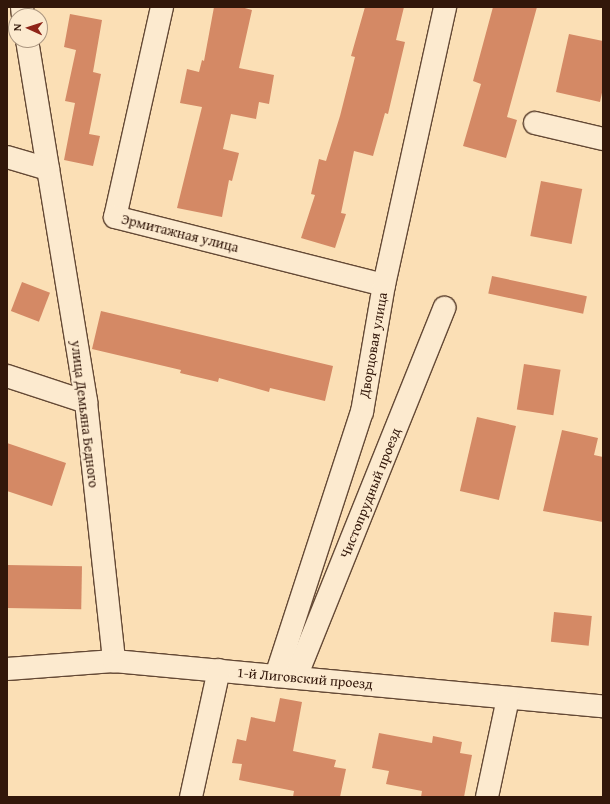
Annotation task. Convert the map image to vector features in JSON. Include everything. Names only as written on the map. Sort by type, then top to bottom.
[{"type":"street","name":"Эрмитажная улица","points":[[162,7],[115,217],[384,285]]},
{"type":"street","name":"Дворцовая улица","points":[[286,676],[362,412],[384,285],[445,7]]},
{"type":"street","name":"улица Демьяна Бедного","points":[[28,48],[86,402],[114,661]]},
{"type":"street","points":[[535,123],[603,139]]},
{"type":"street","points":[[7,157],[48,169]]},
{"type":"street","name":"Чистопрудный проезд","points":[[286,676],[444,308]]},
{"type":"street","points":[[7,376],[86,402]]},
{"type":"street","name":"1-й Лиговский проезд","points":[[7,669],[114,661],[603,706]]},
{"type":"street","points":[[191,797],[219,670]]},
{"type":"street","points":[[487,797],[508,698]]},
{"type":"building","points":[[214,7],[241,7],[252,10],[239,68],[274,75],[269,104],[259,102],[256,119],[231,114],[223,149],[239,153],[232,181],[229,180],[222,217],[177,208],[202,107],[180,103],[187,69],[199,72],[202,60],[204,61]]},
{"type":"building","points":[[365,7],[404,7],[396,40],[405,42],[388,114],[385,113],[373,156],[354,151],[341,213],[346,214],[335,248],[301,238],[315,195],[311,194],[319,159],[326,161],[340,116],[355,57],[351,56]]},
{"type":"building","points":[[493,7],[537,7],[507,117],[517,120],[506,158],[463,146],[481,84],[473,81]]},
{"type":"building","points":[[70,14],[102,20],[93,72],[101,74],[89,134],[100,136],[93,166],[64,160],[75,103],[65,101],[76,50],[64,47]]},
{"type":"building","points":[[569,34],[603,41],[603,88],[600,102],[556,92]]},
{"type":"building","points":[[541,181],[582,189],[572,244],[530,236]]},
{"type":"building","points":[[492,276],[587,296],[583,314],[488,294]]},
{"type":"building","points":[[22,282],[50,293],[39,322],[11,311]]},
{"type":"building","points":[[101,311],[333,366],[325,401],[270,388],[269,392],[219,378],[218,382],[180,373],[181,370],[92,349]]},
{"type":"building","points":[[524,364],[561,370],[553,415],[517,409]]},
{"type":"building","points":[[477,417],[516,426],[499,500],[460,491]]},
{"type":"building","points":[[562,430],[598,438],[594,455],[603,457],[603,522],[543,511]]},
{"type":"building","points":[[7,443],[66,463],[52,506],[7,491]]},
{"type":"building","points":[[7,565],[82,566],[81,609],[7,608]]},
{"type":"building","points":[[554,612],[592,616],[589,646],[551,642]]},
{"type":"building","points":[[280,698],[302,702],[293,751],[336,760],[334,767],[346,769],[340,797],[293,797],[294,791],[239,780],[242,764],[232,763],[237,739],[246,741],[251,717],[275,722]]},
{"type":"building","points":[[379,733],[432,743],[433,736],[462,742],[460,753],[472,755],[464,797],[421,797],[422,791],[386,784],[389,771],[372,768]]}]
